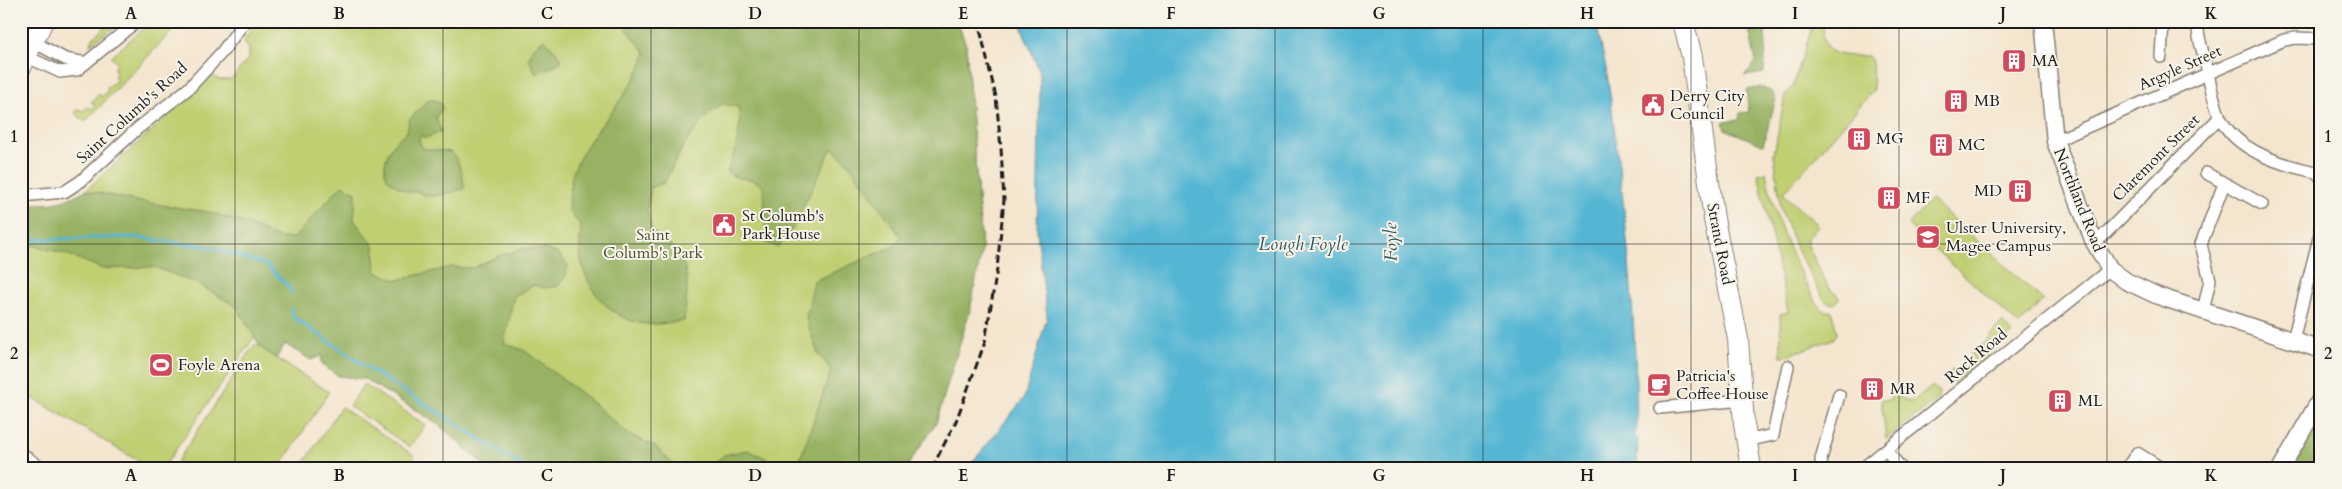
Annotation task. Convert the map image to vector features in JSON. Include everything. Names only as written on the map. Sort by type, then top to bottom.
[{"type":"highway","points":[[25,41],[43,21]]},
{"type":"highway","name":"Strand Road","points":[[1683,21],[1692,57],[1714,219],[1738,339],[1746,441],[1751,468]]},
{"type":"main road","name":"Northland Road","points":[[2043,21],[2055,141],[2094,242],[2110,269],[2126,281],[2158,296],[2321,350]]},
{"type":"main road","points":[[2281,468],[2321,398]]},
{"type":"street","points":[[25,41],[60,72],[77,70],[137,21]]},
{"type":"street","name":"Saint Columb's Road","points":[[21,196],[64,192],[81,181],[137,129],[189,88],[222,52],[245,21]]},
{"type":"street","points":[[2161,57],[2163,21]]},
{"type":"street","points":[[2196,21],[2199,45],[2220,117],[2236,138],[2252,150],[2316,172],[2321,177]]},
{"type":"street","name":"Argyle Street","points":[[2055,141],[2284,40],[2296,38],[2321,39]]},
{"type":"street","points":[[25,41],[65,59],[86,63]]},
{"type":"street","name":"Claremont Street","points":[[2094,242],[2102,237],[2220,117]]},
{"type":"street","points":[[2206,173],[2262,204]]},
{"type":"street","points":[[2203,311],[2210,280],[2201,244],[2224,184]]},
{"type":"street","points":[[2293,340],[2321,230]]},
{"type":"street","name":"Rock Road","points":[[1863,468],[2110,269]]},
{"type":"street","points":[[1746,441],[1773,435],[1788,366]]},
{"type":"street","points":[[1822,468],[1821,459],[1839,395]]},
{"type":"street","points":[[1660,408],[1742,400]]},
{"type":"street","points":[[1886,450],[1900,468]]},
{"type":"street","points":[[21,453],[41,468]]},
{"type":"street","points":[[2127,468],[2136,454],[2161,468]]},
{"type":"green space","points":[[110,21],[123,21],[89,45],[93,38]]},
{"type":"green space","points":[[152,21],[182,21],[85,122],[74,112],[78,109],[83,111],[88,106],[91,109],[95,105],[91,102],[99,94],[102,97],[108,90],[106,88],[117,80],[114,76],[117,73],[114,70],[117,63],[111,57]]},
{"type":"green space","name":"Saint Columb's Park","points":[[256,21],[957,21],[966,45],[982,249],[936,423],[906,468],[487,468],[438,424],[365,379],[339,376],[326,368],[321,362],[322,355],[311,360],[285,344],[276,358],[329,392],[279,468],[173,468],[255,344],[260,347],[255,336],[163,468],[150,468],[21,391],[21,203],[61,202],[86,190],[212,76],[220,80],[232,79],[249,57],[249,49],[244,41]]},
{"type":"green space","points":[[632,21],[957,21],[966,45],[982,249],[970,310],[936,423],[906,468],[709,468],[724,455],[747,450],[775,462],[800,460],[831,370],[818,354],[806,318],[814,281],[894,246],[901,237],[849,164],[832,148],[794,226],[778,247],[766,243],[764,187],[759,183],[736,177],[727,172],[733,156],[740,124],[738,107],[723,104],[708,115],[685,143],[664,183],[651,187],[647,209],[652,231],[675,250],[685,269],[687,292],[684,321],[645,324],[632,321],[610,309],[600,300],[593,289],[582,265],[580,249],[581,226],[569,211],[571,179],[582,154],[640,69],[646,53],[626,28]]},
{"type":"green space","points":[[1747,21],[1764,21],[1766,45],[1764,73],[1744,76],[1756,62]]},
{"type":"green space","points":[[1814,21],[1834,21],[1833,24],[1824,25],[1823,36],[1825,44],[1829,49],[1842,55],[1868,56],[1872,61],[1873,91],[1783,194],[1818,225],[1807,239],[1807,244],[1829,288],[1839,297],[1839,300],[1834,304],[1826,302],[1823,298],[1796,248],[1781,209],[1774,154],[1785,95],[1793,86]]},
{"type":"green space","points":[[544,39],[561,57],[561,62],[536,74],[529,59],[532,49]]},
{"type":"green space","points":[[1761,87],[1772,92],[1776,99],[1763,145],[1725,129],[1723,122],[1739,120],[1740,113],[1749,112],[1746,90]]},
{"type":"green space","points":[[428,100],[435,100],[441,103],[442,109],[436,117],[441,132],[426,138],[420,136],[419,140],[422,148],[453,154],[460,169],[464,185],[464,189],[433,196],[426,196],[417,191],[412,192],[397,186],[390,181],[385,169],[388,154],[392,147],[396,141],[407,133],[409,120]]},
{"type":"green space","points":[[1766,172],[1774,207],[1793,257],[1818,305],[1823,311],[1832,311],[1837,334],[1833,339],[1783,357],[1781,357],[1780,314],[1788,312],[1758,174]]},
{"type":"green space","points":[[342,185],[356,192],[354,220],[374,246],[376,272],[397,280],[451,267],[473,268],[498,256],[526,248],[545,249],[559,254],[568,266],[565,277],[558,286],[545,288],[534,285],[514,296],[504,343],[525,351],[586,397],[628,434],[655,446],[672,463],[680,468],[487,468],[438,424],[365,379],[339,376],[326,368],[321,362],[322,355],[311,360],[285,344],[276,358],[261,348],[237,307],[198,284],[154,267],[103,269],[69,255],[21,242],[21,203],[55,203],[86,190],[136,201],[208,212],[244,223],[279,238],[294,238]]},
{"type":"green space","points":[[1931,199],[2043,300],[2019,325],[1908,225]]},
{"type":"green space","points":[[2002,322],[2013,333],[1955,384],[1949,377],[1952,369],[1958,376],[1975,362],[1970,355],[1984,343]]},
{"type":"green space","points":[[364,384],[425,425],[410,447],[349,406]]},
{"type":"green space","points":[[1933,386],[1939,392],[1938,399],[1886,439],[1881,400],[1890,400],[1892,394],[1911,402]]},
{"type":"green space","points":[[341,407],[415,456],[407,468],[301,468]]},
{"type":"green space","points":[[2321,419],[2321,460],[2315,468],[2292,468]]},
{"type":"water","name":"Lough Foyle","points":[[1019,21],[1595,21],[1604,57],[1610,94],[1623,200],[1632,298],[1637,429],[1635,436],[1638,439],[1637,468],[968,468],[1024,398],[1047,317],[1037,231],[1040,73]]},
{"type":"waterway","points":[[21,240],[133,237],[209,247],[267,265],[292,293]]},
{"type":"waterway","points":[[291,309],[293,317],[371,370],[526,468]]},
{"type":"railway","points":[[932,468],[956,421],[985,342],[997,269],[1004,200],[1001,148],[996,97],[978,21]]},
{"type":"place","name":"MA","points":[[2014,61]]},
{"type":"place","name":"MB","points":[[1956,101]]},
{"type":"place","name":"Derry City Council","points":[[1653,105]]},
{"type":"place","name":"MG","points":[[1859,139]]},
{"type":"place","name":"MC","points":[[1941,145]]},
{"type":"place","name":"MD","points":[[2020,191]]},
{"type":"place","name":"MF","points":[[1889,198]]},
{"type":"place","name":"St Columb's Park House","points":[[724,225]]},
{"type":"place","name":"Ulster University, Magee Campus","points":[[1928,237]]},
{"type":"place","name":"Foyle Arena","points":[[161,365]]},
{"type":"place","name":"Patricia's Coffee House","points":[[1659,385]]},
{"type":"place","name":"MR","points":[[1872,389]]},
{"type":"place","name":"ML","points":[[2060,401]]},
{"type":"water label","name":"Foyle","points":[[1391,242]]}]
